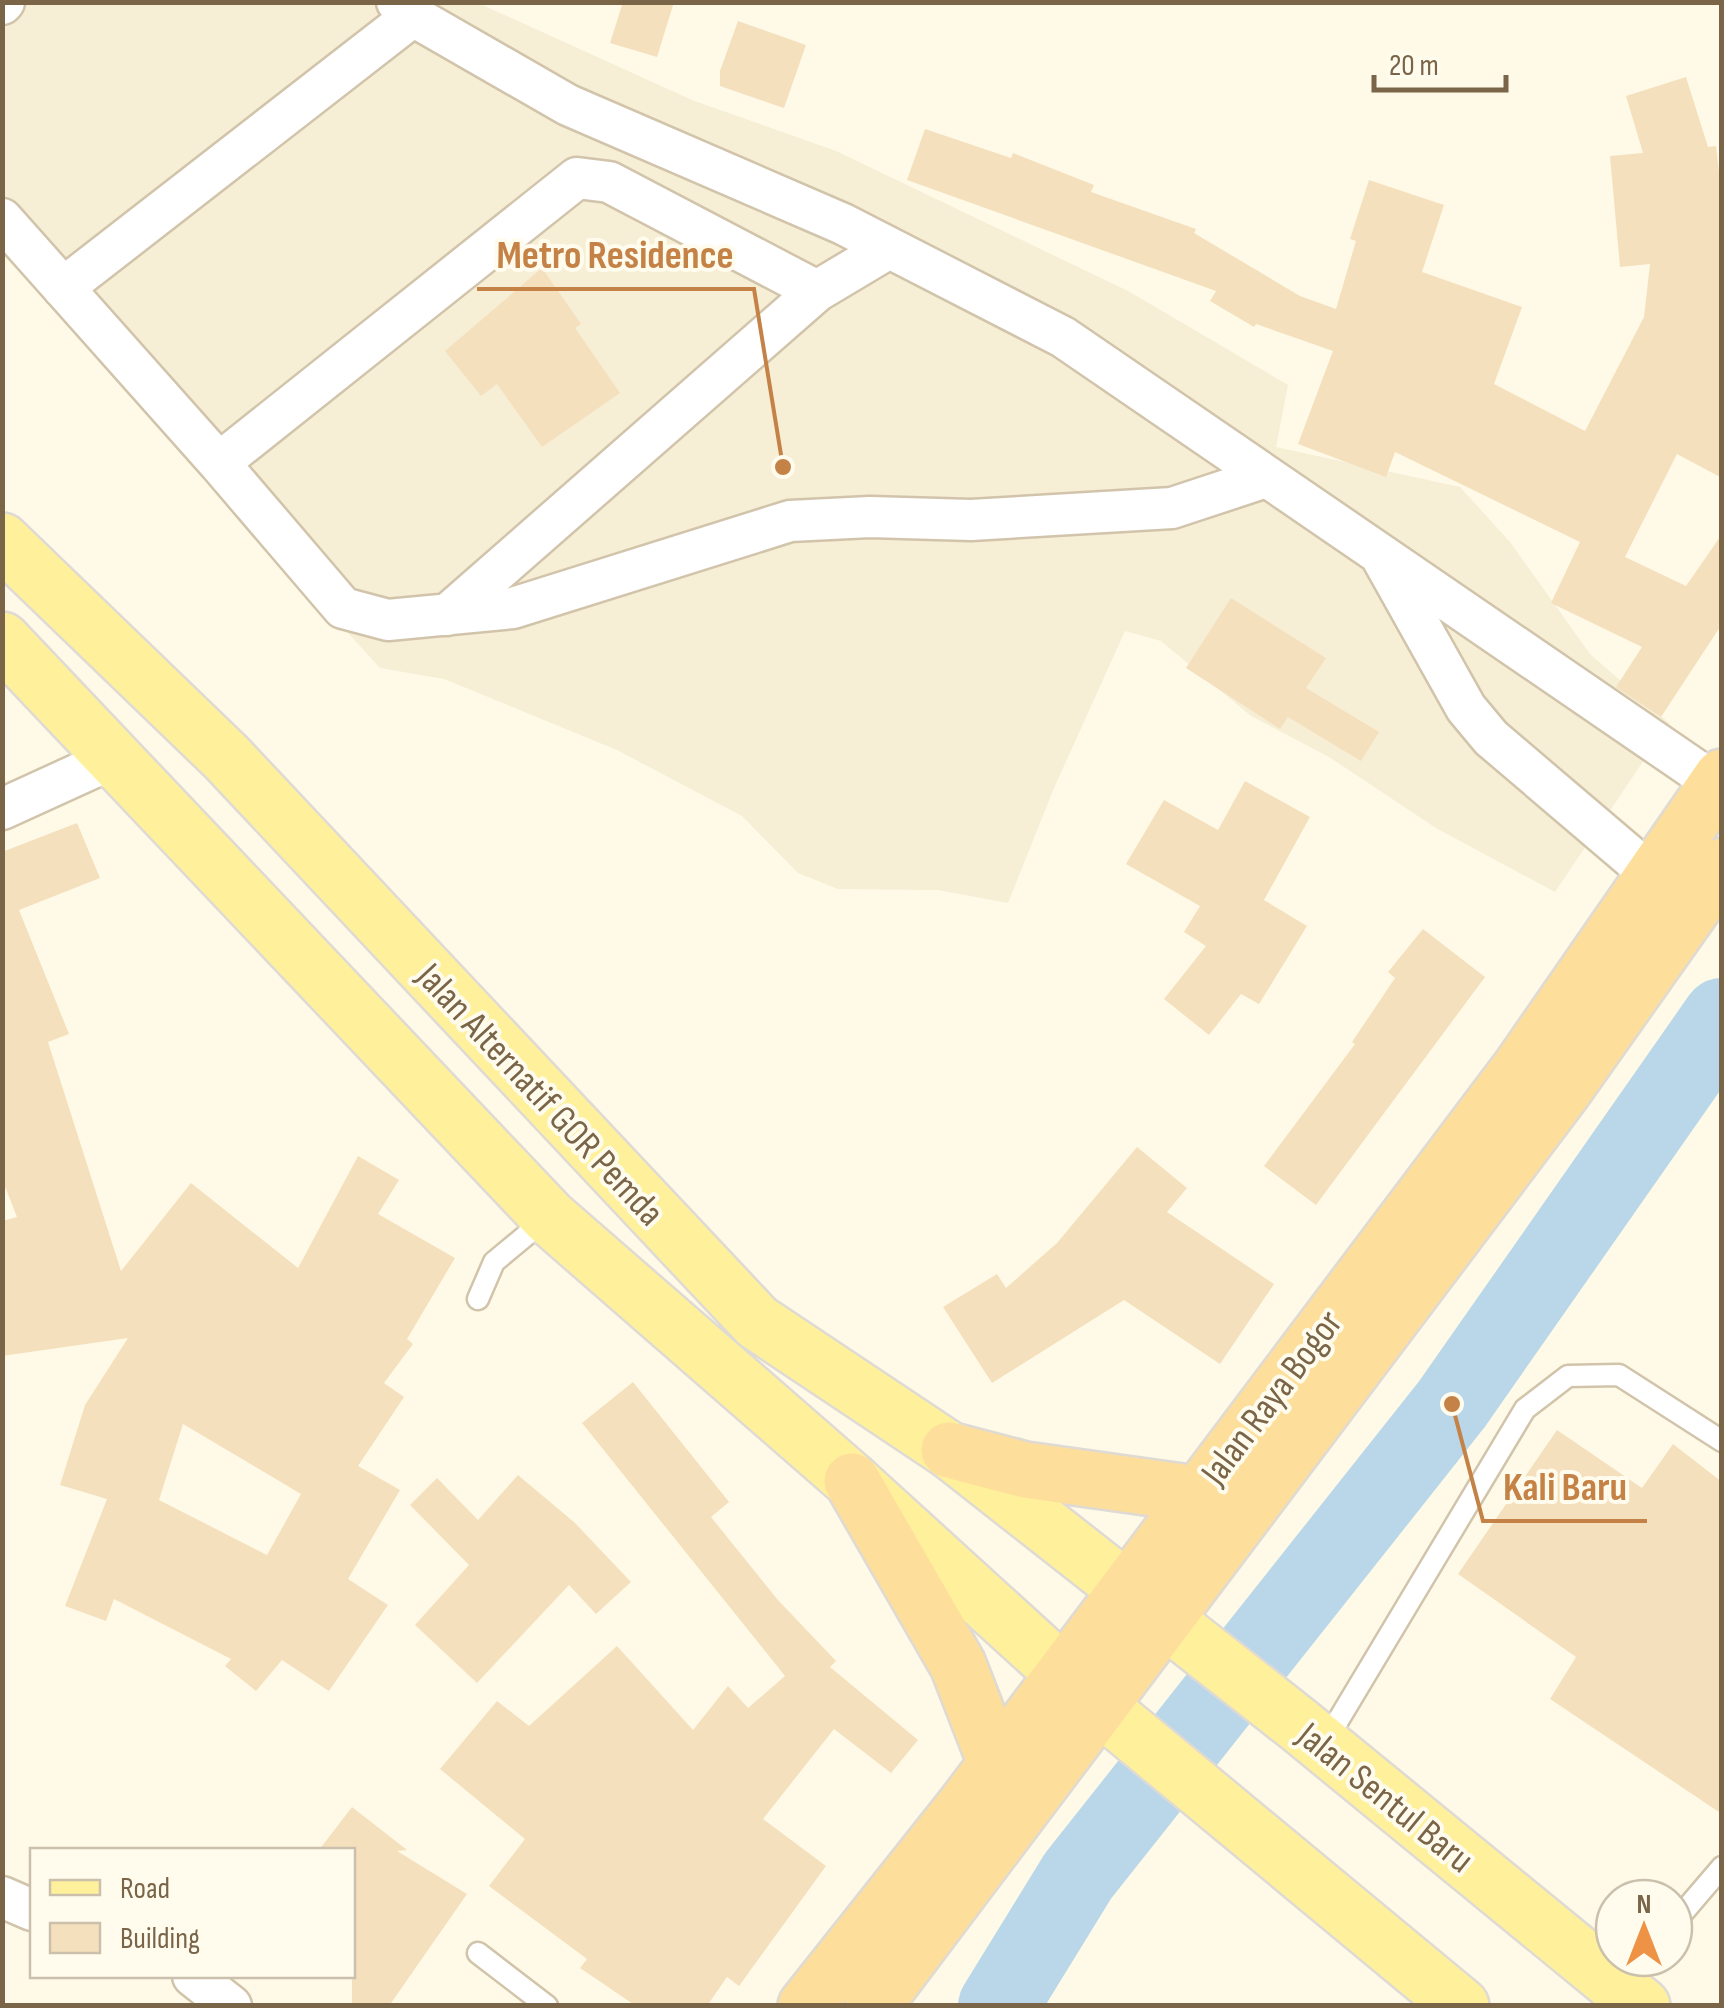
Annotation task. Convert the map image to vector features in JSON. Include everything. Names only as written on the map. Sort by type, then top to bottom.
[{"type":"highway","name":"Jalan Raya Bogor","points":[[1163,1620],[1196,1494],[1521,1067],[1719,781]]},
{"type":"highway","name":"Jalan Raya Bogor","points":[[873,2006],[1094,1702],[1163,1620],[1563,1091],[1722,866]]},
{"type":"highway","points":[[948,1450],[1025,1470],[1196,1494]]},
{"type":"highway","points":[[852,1481],[958,1665],[996,1764]]},
{"type":"highway","name":"Jalan Raya Bogor","points":[[806,2006],[996,1764],[1094,1702]]},
{"type":"main road","name":"Jalan Alternatif GOR Pemda","points":[[2,541],[226,756],[757,1322],[948,1450],[1163,1620]]},
{"type":"main road","name":"Jalan Alternatif GOR Pemda","points":[[2,640],[549,1216],[852,1481],[1094,1702]]},
{"type":"main road","name":"Jalan Sentul Baru","points":[[1163,1620],[1637,1985]]},
{"type":"main road","points":[[1094,1702],[1461,2006]]},
{"type":"street","points":[[63,288],[405,10],[568,106],[890,248],[1063,336],[1719,781]]},
{"type":"street","points":[[218,464],[576,178],[610,182],[817,291]]},
{"type":"street","points":[[2,219],[343,608],[388,620],[513,608],[790,521],[870,517],[971,520],[1172,508],[1266,477]]},
{"type":"street","points":[[447,615],[817,291],[890,248]]},
{"type":"street","points":[[1377,550],[1466,708],[1491,738],[1653,876]]},
{"type":"street","points":[[2,810],[116,756]]},
{"type":"street","points":[[2,1897],[30,1909]]},
{"type":"street","points":[[196,1978],[231,2006]]},
{"type":"lane","points":[[478,1299],[494,1262],[549,1216]]},
{"type":"lane","points":[[1311,1735],[1525,1409],[1568,1376],[1620,1375],[1722,1441]]},
{"type":"lane","points":[[1694,1899],[1722,1867]]},
{"type":"lane","points":[[478,1953],[547,2006]]},
{"type":"shaded area","points":[[3,3],[478,3],[692,100],[836,151],[1128,291],[1288,385],[1276,447],[1460,487],[1510,542],[1590,654],[1669,723],[1555,892],[1436,828],[1329,757],[1251,716],[1161,641],[1125,631],[1054,788],[1008,903],[938,890],[838,889],[798,873],[742,816],[617,750],[444,679],[380,668],[3,254]]},
{"type":"building","points":[[623,2],[674,2],[657,57],[610,43]]},
{"type":"building","points":[[738,21],[806,45],[784,108],[720,86],[720,71]]},
{"type":"building","points":[[1686,77],[1708,147],[1716,146],[1722,197],[1722,478],[1677,454],[1625,557],[1686,586],[1722,534],[1722,624],[1661,717],[1616,687],[1642,647],[1551,603],[1580,542],[1395,452],[1386,477],[1298,444],[1333,351],[1256,324],[1254,327],[1210,301],[1216,291],[907,180],[925,129],[1011,158],[1013,153],[1094,185],[1091,192],[1196,229],[1194,233],[1300,296],[1336,309],[1356,241],[1350,239],[1369,180],[1444,205],[1422,272],[1522,307],[1494,384],[1585,431],[1644,317],[1650,264],[1620,267],[1610,156],[1643,153],[1626,96]]},
{"type":"building","points":[[542,268],[581,324],[575,328],[620,393],[542,447],[497,384],[481,396],[445,351]]},
{"type":"building","points":[[1231,598],[1326,658],[1306,688],[1379,732],[1361,761],[1288,717],[1280,729],[1186,668]]},
{"type":"building","points":[[1245,781],[1310,817],[1264,900],[1307,926],[1259,1004],[1241,994],[1209,1035],[1164,999],[1206,946],[1184,932],[1200,906],[1126,864],[1164,800],[1218,830]]},
{"type":"building","points":[[77,823],[100,878],[19,910],[69,1034],[48,1042],[121,1271],[191,1183],[298,1268],[358,1156],[399,1180],[378,1214],[455,1258],[407,1339],[413,1344],[384,1383],[404,1397],[358,1466],[400,1490],[348,1579],[388,1605],[329,1691],[282,1660],[256,1691],[225,1666],[231,1659],[114,1599],[106,1621],[65,1606],[107,1499],[60,1485],[85,1405],[128,1338],[2,1356],[2,1221],[17,1217],[2,1179],[2,852]],"holes":[[[183,1424],[301,1494],[267,1555],[159,1500]]]},
{"type":"building","points":[[1423,929],[1485,977],[1316,1205],[1264,1166],[1355,1044],[1352,1042],[1395,978],[1388,972]]},
{"type":"building","points":[[1137,1147],[1187,1188],[1167,1212],[1274,1284],[1220,1364],[1124,1300],[992,1383],[943,1307],[997,1274],[1006,1288],[1057,1243]]},
{"type":"building","points":[[633,1382],[729,1502],[711,1517],[777,1599],[836,1661],[830,1667],[918,1740],[891,1773],[834,1729],[763,1819],[826,1866],[739,1986],[727,1977],[707,2006],[636,2006],[580,1968],[587,1959],[489,1886],[525,1839],[440,1769],[497,1701],[529,1726],[617,1646],[693,1730],[728,1686],[748,1708],[785,1676],[582,1423]]},
{"type":"building","points":[[1557,1430],[1642,1488],[1673,1444],[1722,1482],[1722,1814],[1550,1699],[1576,1657],[1458,1574]]},
{"type":"building","points":[[518,1475],[575,1523],[631,1582],[596,1614],[569,1585],[477,1683],[415,1625],[469,1565],[410,1505],[437,1478],[478,1520]]},
{"type":"building","points":[[352,1807],[407,1850],[397,1851],[467,1894],[389,2006],[352,2006],[355,1848],[321,1848]]},
{"type":"waterway","points":[[998,2006],[1078,1876],[1452,1404],[1722,1018]]},
{"type":"place","name":"Metro Residence","points":[[783,467]]},
{"type":"place","name":"Kali Baru","points":[[1452,1404]]}]
